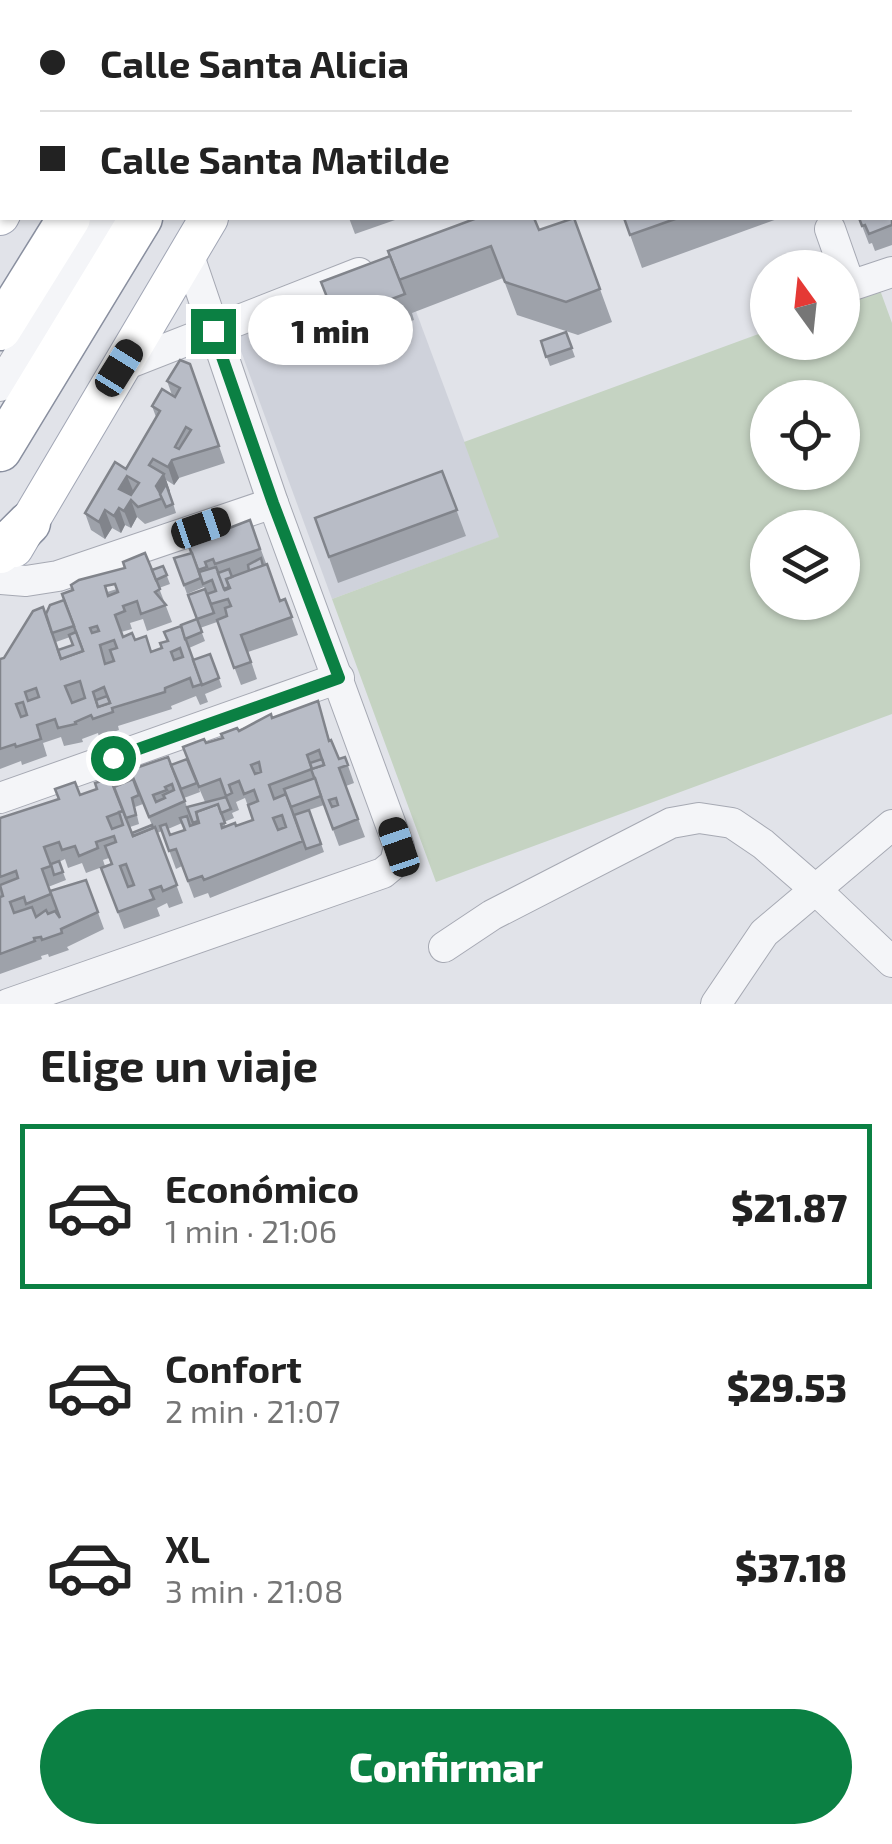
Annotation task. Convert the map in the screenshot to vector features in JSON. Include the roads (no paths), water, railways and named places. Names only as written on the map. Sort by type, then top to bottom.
[{"type":"highway","points":[[0,328],[68,220]]},
{"type":"highway","points":[[0,450],[140,220]]},
{"type":"main road","points":[[0,576],[14,537],[208,220]]},
{"type":"street","points":[[0,386],[102,220]]},
{"type":"street","points":[[0,416],[119,220]]},
{"type":"street","points":[[830,229],[850,286],[892,272]]},
{"type":"street","points":[[8,1004],[383,873],[395,862],[399,847],[273,503],[188,253]]},
{"type":"street","points":[[119,368],[390,260]]},
{"type":"street","points":[[0,576],[26,581],[58,576],[273,503]]},
{"type":"street","points":[[0,798],[339,678]]},
{"type":"street","points":[[444,947],[492,915],[670,823],[699,818],[732,823],[763,844],[892,962]]},
{"type":"street","points":[[716,1004],[764,932],[892,826]]}]
